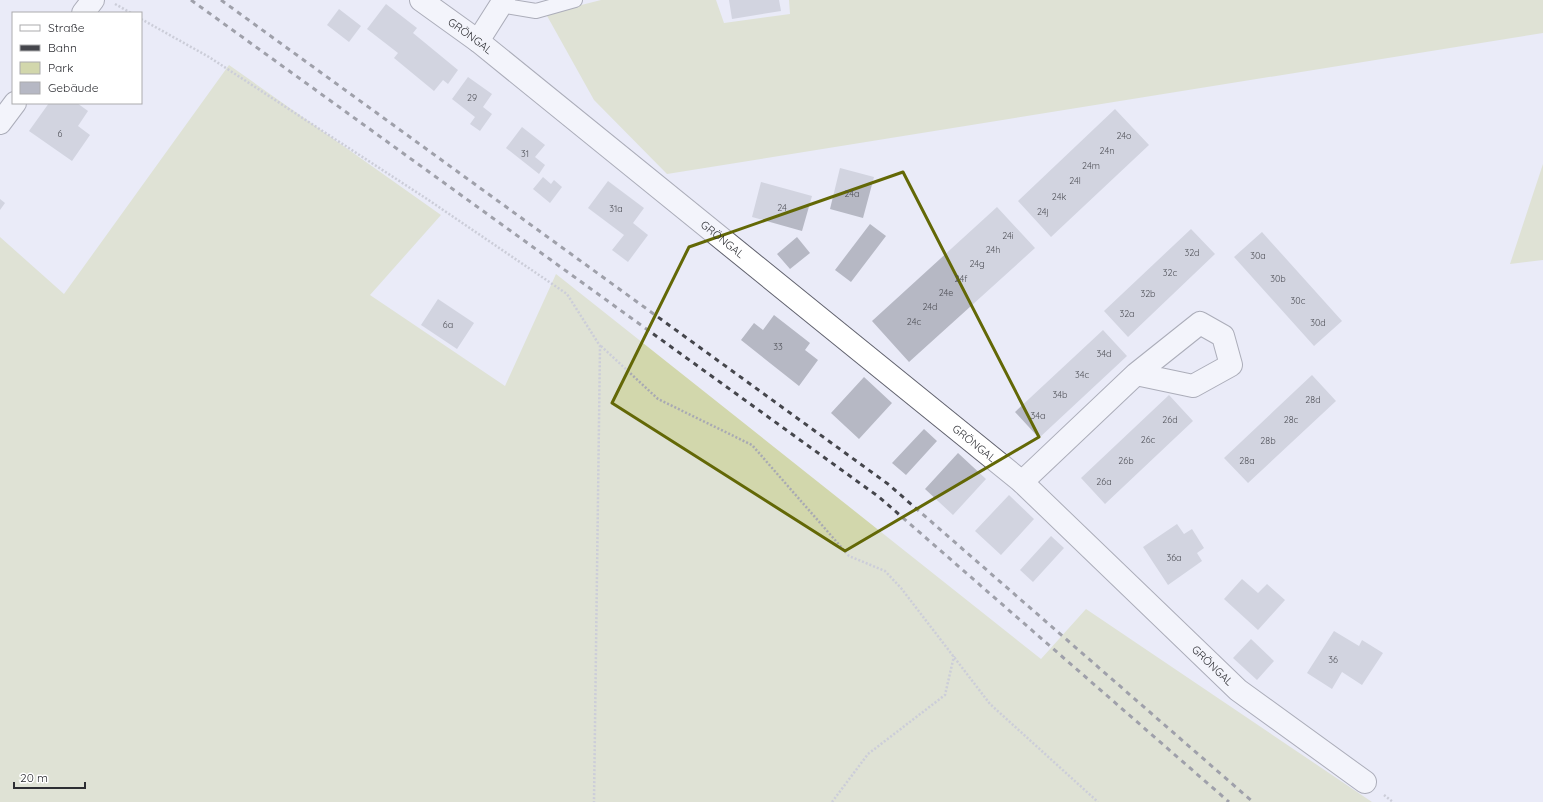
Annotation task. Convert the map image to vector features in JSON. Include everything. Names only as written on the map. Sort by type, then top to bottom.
[{"type":"street","name":"GRÖNGAL","points":[[421,0],[478,42],[1022,482],[1238,690],[1365,782]]},
{"type":"street","points":[[85,12],[103,2]]},
{"type":"street","points":[[478,42],[502,3]]},
{"type":"street","points":[[0,123],[14,104]]},
{"type":"street","points":[[1022,482],[1136,374]]},
{"type":"lane","points":[[502,3],[536,11],[574,0]]},
{"type":"path","points":[[103,2],[128,12]]},
{"type":"path","points":[[142,20],[209,57],[427,199],[567,294],[600,346],[658,399],[752,445],[849,556],[885,571],[896,582],[990,704],[1098,802]]},
{"type":"path","points":[[594,802],[600,346]]},
{"type":"path","points":[[832,802],[868,754],[945,695],[954,656]]},
{"type":"highlighted area","points":[[903,172],[1039,437],[845,551],[612,403],[689,247]]},
{"type":"green space","points":[[601,0],[716,0],[724,23],[790,14],[789,0],[1543,0],[1543,33],[667,174],[594,100],[546,14]]},
{"type":"green space","points":[[229,65],[441,215],[370,295],[505,386],[556,274],[1041,659],[1086,609],[1372,802],[0,802],[0,237],[64,294]]},
{"type":"green space","points":[[1543,164],[1543,260],[1510,264]]},
{"type":"building","points":[[729,0],[779,0],[781,11],[732,19]]},
{"type":"building","points":[[386,4],[417,28],[413,33],[458,70],[448,84],[443,80],[434,91],[394,58],[398,53],[367,29]]},
{"type":"building","points":[[339,9],[361,26],[349,42],[327,25]]},
{"type":"building","points":[[468,77],[492,94],[483,107],[492,114],[480,131],[470,124],[475,117],[452,99]]},
{"type":"building","points":[[48,104],[78,104],[88,111],[78,126],[90,135],[72,161],[29,131]]},
{"type":"building","points":[[1115,109],[1149,145],[1051,237],[1018,201]]},
{"type":"building","points":[[522,127],[545,145],[535,157],[545,165],[539,174],[506,148]]},
{"type":"building","points":[[840,168],[874,177],[863,218],[830,209]]},
{"type":"building","points":[[543,177],[551,184],[554,180],[562,187],[550,203],[533,189]]},
{"type":"building","points":[[608,181],[644,208],[633,223],[648,235],[628,262],[612,250],[624,235],[588,208]]},
{"type":"building","points":[[761,182],[812,196],[802,231],[752,217]]},
{"type":"building","points":[[0,199],[5,203],[0,210]]},
{"type":"building","points":[[997,207],[1035,248],[909,362],[872,321]]},
{"type":"building","points":[[870,224],[886,236],[851,282],[835,270]]},
{"type":"building","points":[[1191,229],[1215,254],[1128,337],[1104,311]]},
{"type":"building","points":[[1262,232],[1342,321],[1314,346],[1234,257]]},
{"type":"building","points":[[797,237],[810,253],[790,269],[777,254]]},
{"type":"building","points":[[438,299],[474,323],[457,349],[421,325]]},
{"type":"building","points":[[774,315],[810,343],[805,350],[818,360],[799,386],[741,340],[754,323],[763,330]]},
{"type":"building","points":[[1103,330],[1127,356],[1039,438],[1015,412]]},
{"type":"building","points":[[1312,375],[1336,401],[1248,483],[1224,458]]},
{"type":"building","points":[[864,377],[892,403],[859,439],[831,413]]},
{"type":"building","points":[[1169,395],[1193,421],[1105,504],[1081,478]]},
{"type":"building","points":[[924,429],[937,441],[906,475],[892,463]]},
{"type":"building","points":[[958,453],[986,479],[953,515],[925,489]]},
{"type":"building","points":[[1009,495],[1034,519],[1001,555],[975,531]]},
{"type":"building","points":[[1177,524],[1184,534],[1192,529],[1204,548],[1197,553],[1202,561],[1168,585],[1143,547]]},
{"type":"building","points":[[1051,536],[1064,548],[1033,582],[1020,570]]},
{"type":"building","points":[[1242,579],[1258,593],[1267,584],[1285,600],[1258,630],[1224,599]]},
{"type":"building","points":[[1334,631],[1359,646],[1362,640],[1383,653],[1362,685],[1342,672],[1332,689],[1307,673]]},
{"type":"building","points":[[1251,639],[1274,661],[1257,680],[1233,658]]},
{"type":"railway","points":[[191,0],[879,497],[1229,802]]},
{"type":"railway","points":[[221,0],[888,484],[1253,802]]}]
